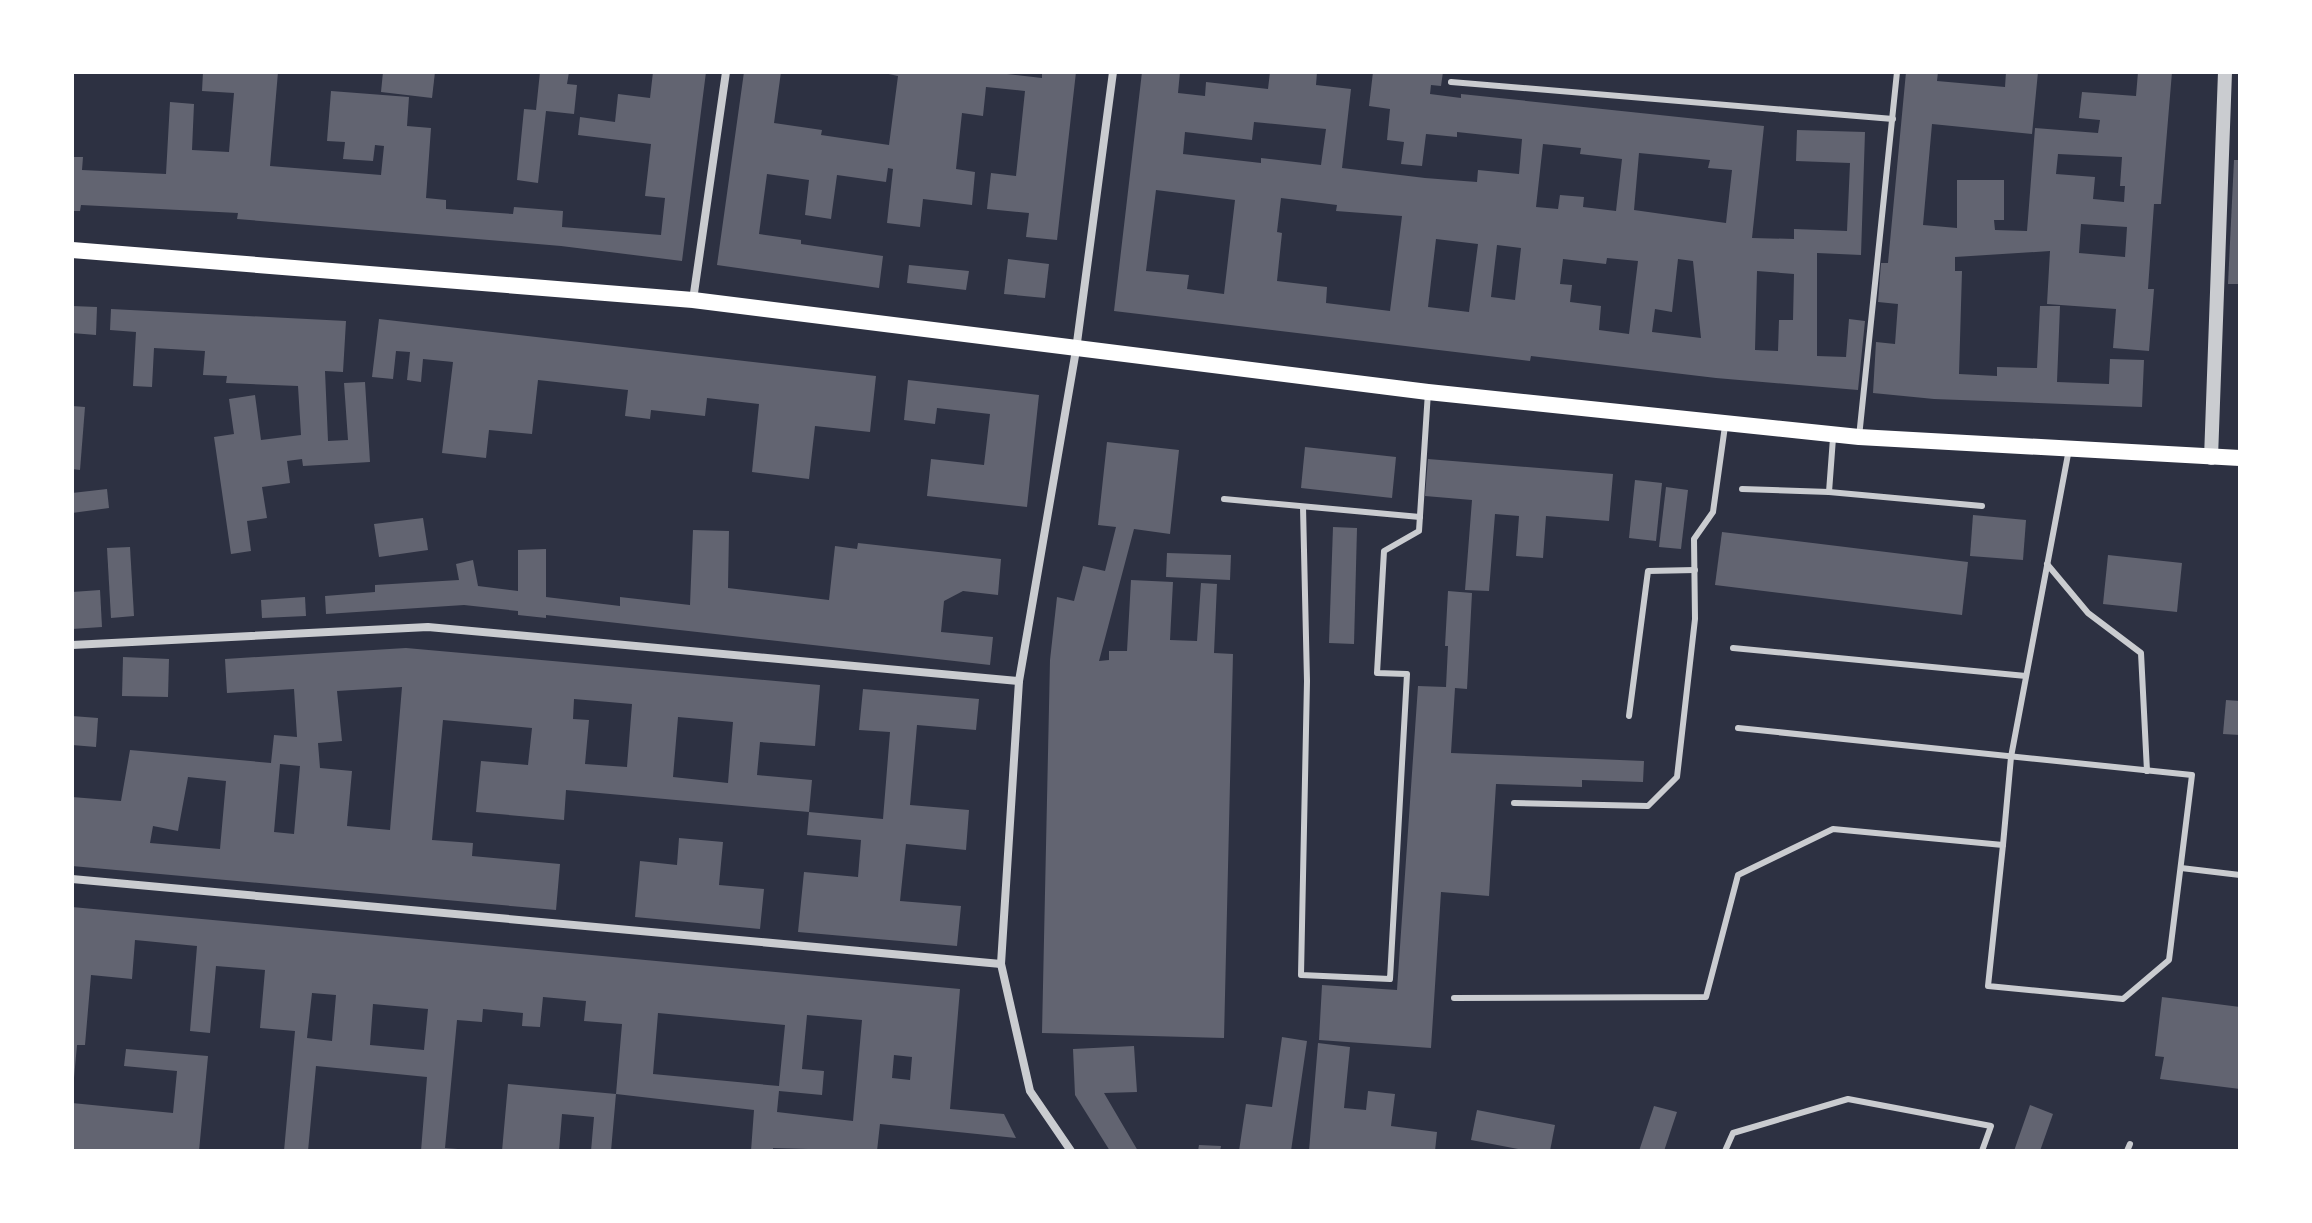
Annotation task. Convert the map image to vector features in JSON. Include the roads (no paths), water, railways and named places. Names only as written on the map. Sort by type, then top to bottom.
[{"type":"main road","points":[[72,250],[693,300],[1428,392],[1859,437],[2240,458]]},
{"type":"street","points":[[693,300],[726,72]]},
{"type":"street","points":[[1071,1151],[1030,1091],[1001,964],[1019,681],[1076,350],[1113,72]]},
{"type":"street","points":[[2211,458],[2225,72]]},
{"type":"street","points":[[72,645],[428,627],[1019,681]]},
{"type":"street","points":[[72,879],[1001,964]]},
{"type":"lane","points":[[1859,437],[1897,72]]},
{"type":"lane","points":[[1451,82],[1893,119]]},
{"type":"lane","points":[[1303,507],[1307,681],[1301,975],[1390,979],[1407,674],[1377,673],[1384,551],[1419,531],[1428,392]]},
{"type":"lane","points":[[1514,803],[1648,806],[1677,777],[1695,619],[1694,539],[1713,512],[1725,423]]},
{"type":"lane","points":[[1829,492],[1833,434]]},
{"type":"lane","points":[[1738,728],[2011,757],[2192,775],[2169,960],[2123,999],[1988,986],[2011,757],[2069,449]]},
{"type":"lane","points":[[1742,489],[1829,492],[1982,506]]},
{"type":"lane","points":[[1224,499],[1420,517]]},
{"type":"lane","points":[[2047,564],[2088,613],[2141,653],[2147,771]]},
{"type":"lane","points":[[1629,716],[1648,571],[1695,570]]},
{"type":"lane","points":[[1733,648],[2026,676]]},
{"type":"lane","points":[[1454,998],[1706,997],[1738,875],[1833,829],[2003,845]]},
{"type":"lane","points":[[2181,868],[2240,875]]},
{"type":"lane","points":[[1725,1151],[1733,1133],[1848,1099],[1991,1126],[1982,1151]]}]
